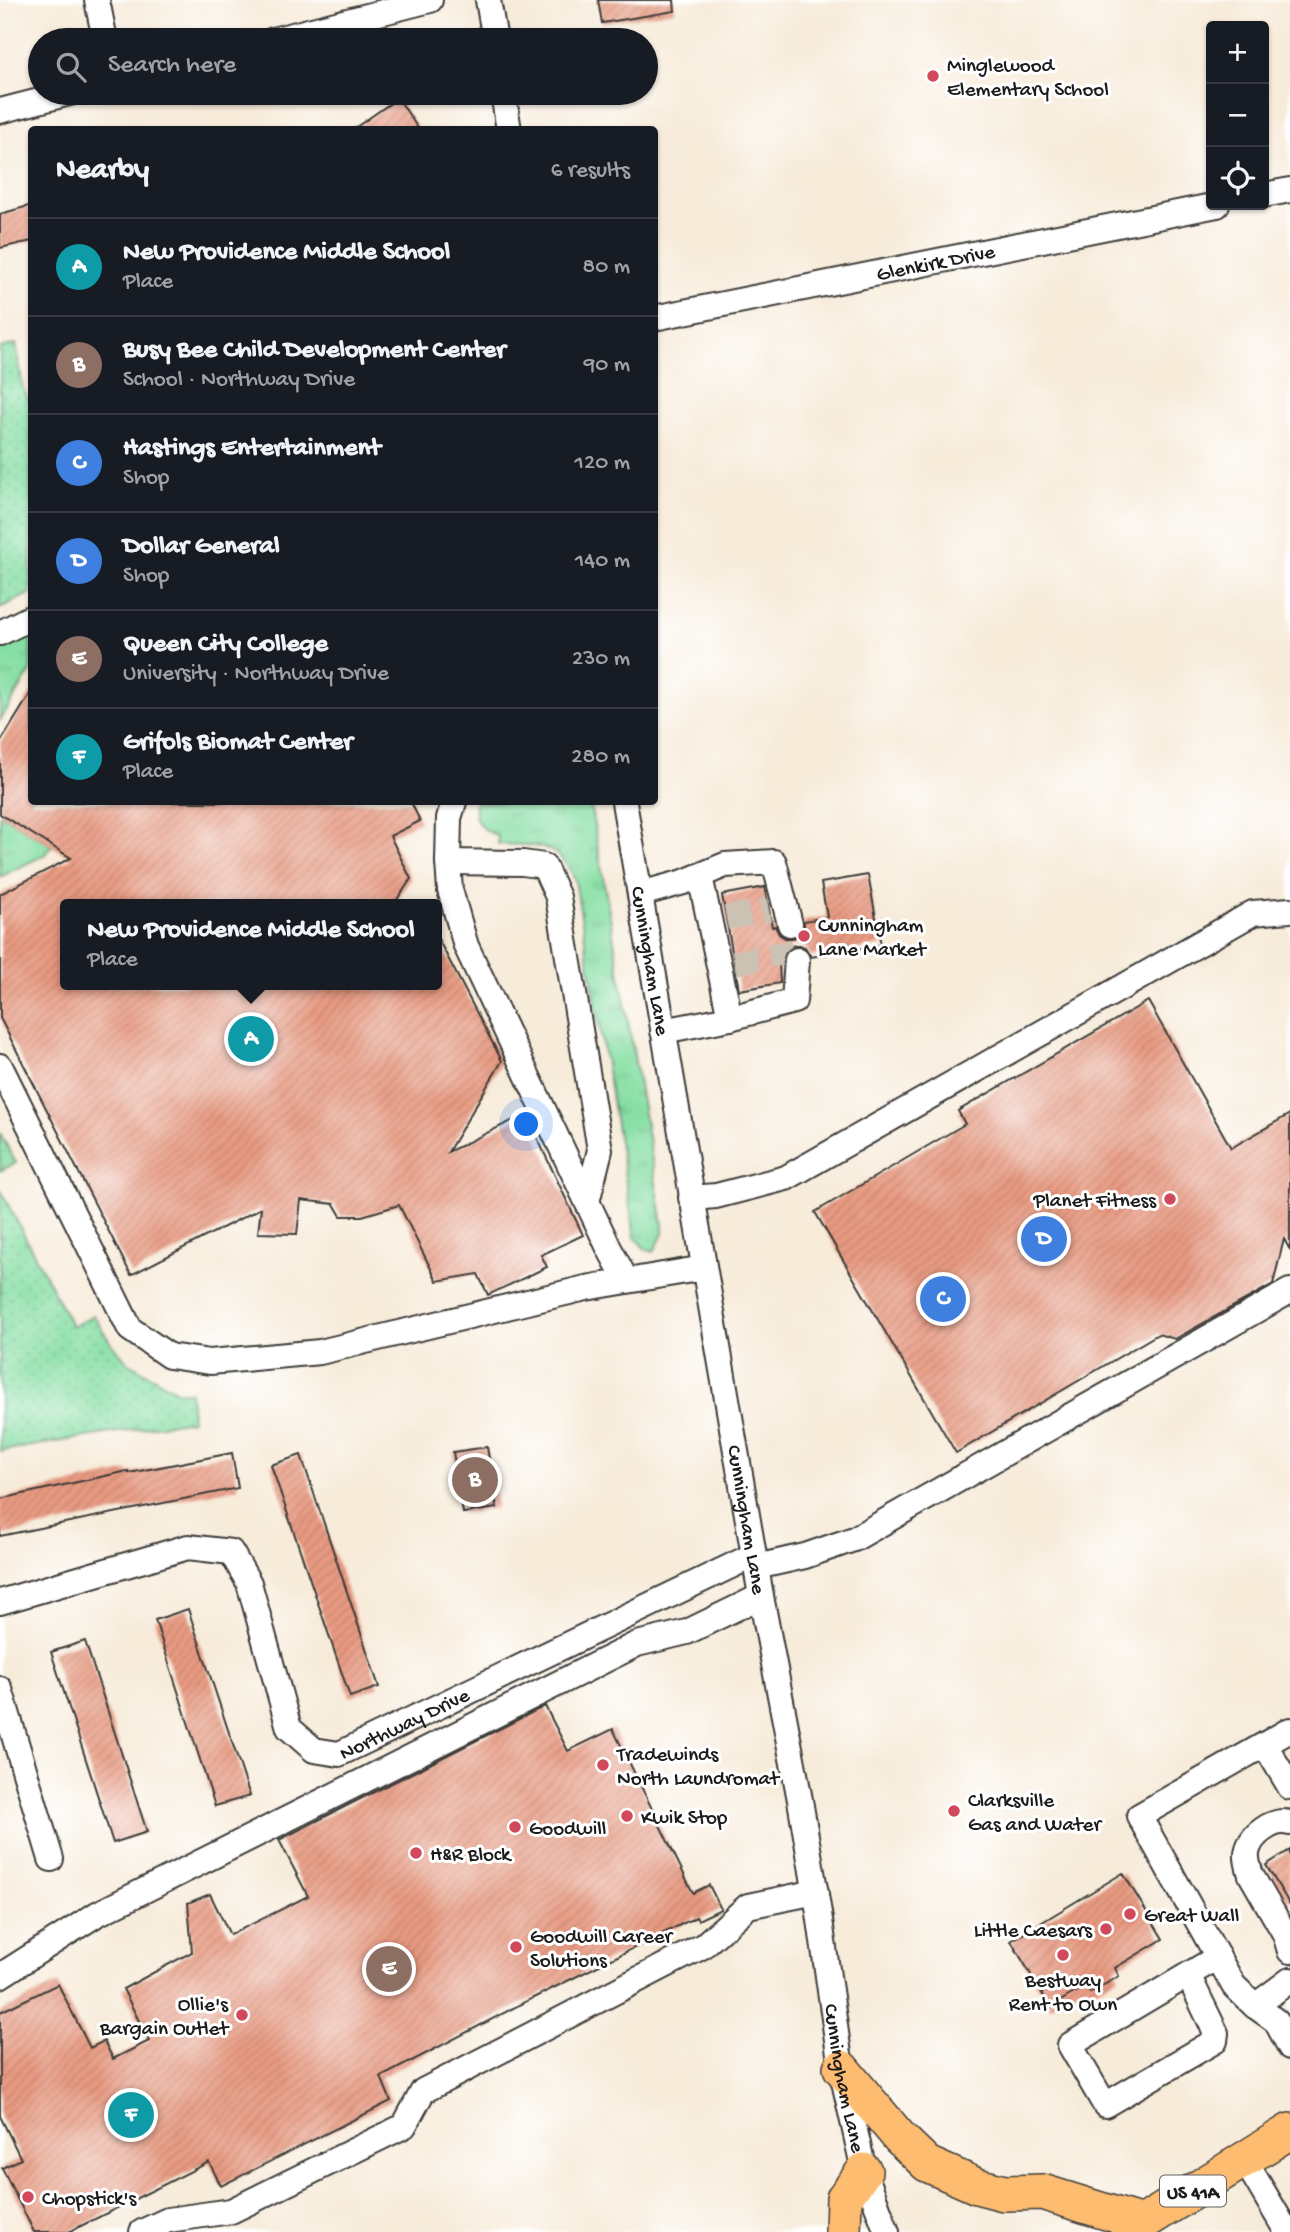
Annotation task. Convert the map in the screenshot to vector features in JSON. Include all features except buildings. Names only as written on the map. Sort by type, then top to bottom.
[{"type":"highway","points":[[841,2068],[900,2138],[927,2164],[977,2186],[1004,2193],[1042,2192],[1135,2227]]},
{"type":"highway","name":"US 41A","points":[[1135,2227],[1290,2131]]},
{"type":"highway","points":[[843,2232],[844,2198],[864,2171]]},
{"type":"street","points":[[97,0],[103,28]]},
{"type":"street","points":[[320,28],[430,0]]},
{"type":"street","points":[[488,0],[493,28]]},
{"type":"street","points":[[0,111],[28,104]]},
{"type":"street","points":[[505,105],[508,126]]},
{"type":"street","points":[[1269,194],[1290,190]]},
{"type":"street","name":"Glenkirk Drive","points":[[658,317],[1206,207]]},
{"type":"street","points":[[0,633],[28,619]]},
{"type":"street","points":[[453,805],[449,818],[450,890],[467,946],[626,1280]]},
{"type":"street","name":"Cunningham Lane","points":[[625,805],[761,1596],[816,1892],[841,2068],[864,2171],[887,2232]]},
{"type":"street","points":[[448,862],[523,863],[544,866],[558,897],[600,1150],[587,1202]]},
{"type":"street","points":[[640,894],[700,876],[725,865],[774,862],[781,914]]},
{"type":"street","points":[[700,876],[718,919],[726,964],[730,1018]]},
{"type":"street","points":[[691,1198],[716,1196],[786,1178],[1253,913],[1290,910]]},
{"type":"street","points":[[663,1031],[730,1018],[794,1001],[797,960]]},
{"type":"street","points":[[0,1066],[130,1329],[169,1356],[210,1362],[320,1352],[586,1288],[704,1268]]},
{"type":"street","points":[[755,1561],[805,1556],[853,1539],[1290,1291]]},
{"type":"street","name":"Northway Drive","points":[[0,1602],[188,1547],[231,1552],[249,1583],[289,1728],[314,1750],[339,1754],[755,1561]]},
{"type":"street","points":[[0,1976],[97,1914],[637,1644],[687,1632],[761,1596]]},
{"type":"street","points":[[0,1689],[51,1859]]},
{"type":"street","points":[[1290,1731],[1139,1816],[1234,1986],[1255,2007],[1276,2021],[1290,2047]]},
{"type":"street","points":[[1265,1745],[1290,1787]]},
{"type":"street","points":[[1290,1823],[1274,1823],[1266,1828],[1256,1836],[1247,1852],[1251,1875],[1285,1934],[1290,1951]]},
{"type":"street","points":[[142,2232],[231,2211],[404,2126],[423,2091],[703,1946],[748,1906],[816,1892]]},
{"type":"street","points":[[1188,1975],[1216,2033],[1216,2040],[1105,2105],[1070,2045],[1218,1957]]},
{"type":"street","points":[[1255,2007],[1290,1980]]},
{"type":"street","points":[[1244,2159],[1287,2232]]},
{"type":"green space","points":[[16,344],[23,389],[28,398],[28,594],[0,608],[0,348]]},
{"type":"green space","points":[[28,633],[28,676],[0,720],[0,649]]},
{"type":"green space","points":[[475,805],[591,805],[663,1224],[663,1234],[654,1251],[645,1249],[635,1237],[575,880],[561,858],[553,852],[534,846],[498,844],[498,836],[482,827],[475,815]]},
{"type":"green space","points":[[0,814],[52,846],[46,854],[0,877]]},
{"type":"green space","points":[[0,1133],[16,1163],[0,1171]]},
{"type":"green space","points":[[0,1189],[72,1327],[93,1315],[111,1343],[129,1363],[177,1391],[190,1392],[192,1420],[0,1451]]},
{"type":"tunnel","points":[[726,918],[769,910]]},
{"type":"tunnel","points":[[734,963],[795,951]]},
{"type":"place","name":"Minglewood Elementary School","points":[[933,76]]},
{"type":"place","name":"Cunningham Lane Market","points":[[804,936]]},
{"type":"place","name":"New Providence Middle School","points":[[251,1039]]},
{"type":"place","name":"Planet Fitness","points":[[1170,1199]]},
{"type":"place","name":"Dollar General","points":[[1044,1239]]},
{"type":"place","name":"Hastings Entertainment","points":[[943,1299]]},
{"type":"place","name":"Busy Bee Child Development Center","points":[[475,1480]]},
{"type":"place","name":"Tradewinds North Laundromat","points":[[603,1765]]},
{"type":"place","name":"Clarksville Gas and Water","points":[[954,1811]]},
{"type":"place","name":"Kwik Stop","points":[[627,1816]]},
{"type":"place","name":"Goodwill","points":[[515,1827]]},
{"type":"place","name":"H&R Block","points":[[416,1853]]},
{"type":"place","name":"Great Wall","points":[[1130,1914]]},
{"type":"place","name":"Little Caesars","points":[[1106,1929]]},
{"type":"place","name":"Goodwill Career Solutions","points":[[516,1947]]},
{"type":"place","name":"Bestway Rent to Own","points":[[1063,1955]]},
{"type":"place","name":"Queen City College","points":[[389,1969]]},
{"type":"place","name":"Ollie's Bargain Outlet","points":[[242,2015]]},
{"type":"place","name":"Grifols Biomat Center","points":[[131,2115]]},
{"type":"place","name":"Chopstick's","points":[[28,2197]]}]
